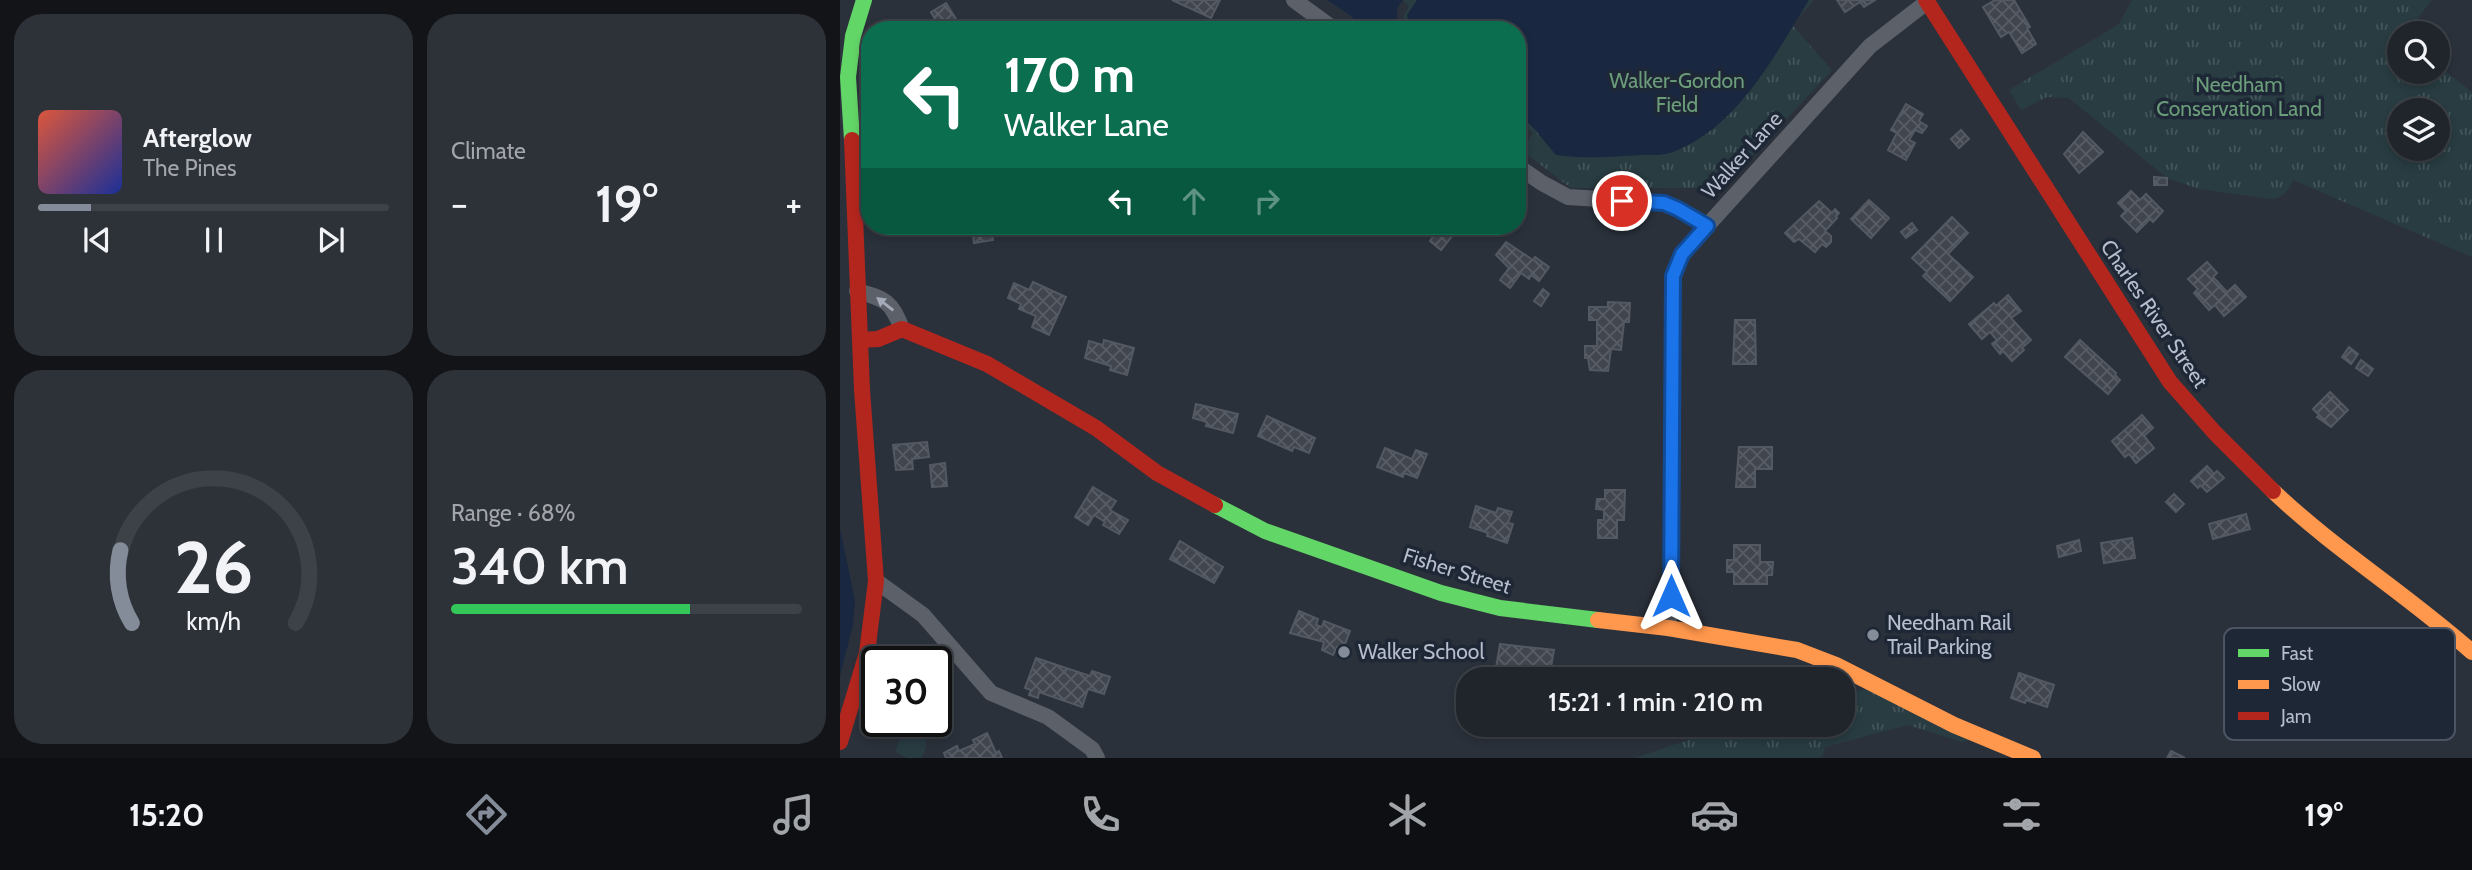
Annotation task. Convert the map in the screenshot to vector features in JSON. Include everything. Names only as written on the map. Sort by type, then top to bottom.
[{"type":"street","points":[[840,742],[867,653],[877,581],[857,291],[857,228],[844,76],[864,0]]},
{"type":"street","points":[[1294,0],[1323,21]]},
{"type":"street","name":"Walker Lane","points":[[1526,172],[1568,198],[1664,203],[1707,226],[1870,46],[1927,1]]},
{"type":"street","name":"Charles River Street","points":[[1927,1],[2179,392],[2206,424],[2297,513],[2444,628]]},
{"type":"street","points":[[1668,628],[1671,596],[1673,276],[1682,254],[1707,226]]},
{"type":"street","points":[[857,291],[878,297],[894,308],[902,329],[878,339],[860,340]]},
{"type":"street","name":"Fisher Street","points":[[902,329],[998,371],[1096,428],[1157,473],[1187,491],[1265,531],[1441,593],[1478,603],[1535,613],[1770,643],[1816,657],[1954,724],[2032,758]]},
{"type":"street","points":[[877,581],[923,615],[991,694],[1048,717],[1093,748],[1097,758]]},
{"type":"street","name":"Charles River Street","points":[[2455,638],[2472,652]]},
{"type":"green space","name":"Walker-Gordon Field","points":[[1403,0],[1814,0],[1792,25],[1832,70],[1722,188],[1571,188],[1526,154],[1526,143],[1533,133],[1526,128],[1526,21],[1401,21],[1409,6]]},
{"type":"green space","name":"Needham Conservation Land","points":[[2132,0],[2432,0],[2415,21],[2387,21],[2387,84],[2450,84],[2450,75],[2472,92],[2472,257],[2293,180],[2285,193],[2271,199],[2199,189],[2167,178],[2069,98],[2047,97],[2021,110],[2009,90],[2119,24]]},
{"type":"green space","points":[[1873,687],[1979,738],[1962,742],[1908,725],[1825,747],[1819,758],[1635,758],[1697,737],[1855,737],[1855,692]]},
{"type":"green space","points":[[903,737],[923,737],[926,743],[921,758],[907,758],[896,752]]},
{"type":"water","points":[[1327,0],[1403,0],[1398,7],[1396,21],[1356,21]]},
{"type":"water","name":"Walker-Gordon Field","points":[[1417,0],[1809,0],[1752,88],[1717,126],[1696,141],[1665,154],[1588,157],[1556,155],[1526,121],[1526,21],[1408,21],[1407,15]]},
{"type":"water","points":[[840,529],[855,600],[853,625],[840,676]]},
{"type":"building","points":[[1172,0],[1220,0],[1211,18]]},
{"type":"building","points":[[1837,0],[1875,0],[1864,7],[1860,2],[1845,12]]},
{"type":"building","points":[[1995,0],[2014,0],[2030,27],[2027,28],[2036,44],[2022,53],[2009,32],[2001,37],[1983,7]]},
{"type":"building","points":[[946,3],[957,21],[932,21],[935,19],[931,12]]},
{"type":"building","points":[[1906,104],[1923,114],[1919,121],[1927,126],[1922,133],[1915,130],[1909,140],[1915,143],[1906,160],[1888,150],[1897,133],[1891,130]]},
{"type":"building","points":[[1961,130],[1969,139],[1959,148],[1951,139]]},
{"type":"building","points":[[2083,132],[2103,152],[2079,173],[2064,154]]},
{"type":"building","points":[[2154,177],[2167,178],[2167,185],[2154,185]]},
{"type":"building","points":[[2131,191],[2140,200],[2146,194],[2163,211],[2153,222],[2150,219],[2137,232],[2121,216],[2126,211],[2118,203]]},
{"type":"building","points":[[1869,200],[1889,218],[1871,238],[1851,219]]},
{"type":"building","points":[[1819,201],[1832,213],[1835,209],[1839,213],[1825,231],[1831,236],[1831,242],[1826,247],[1822,244],[1815,252],[1799,239],[1794,242],[1785,233]]},
{"type":"building","points":[[1952,217],[1968,233],[1948,254],[1973,277],[1950,301],[1923,276],[1927,272],[1912,258]]},
{"type":"building","points":[[1912,223],[1917,230],[1906,238],[1901,232]]},
{"type":"building","points":[[973,235],[992,235],[993,240],[974,243]]},
{"type":"building","points":[[1434,235],[1453,235],[1441,250],[1430,241]]},
{"type":"building","points":[[1506,242],[1549,267],[1539,281],[1531,275],[1529,279],[1521,273],[1510,288],[1500,280],[1509,268],[1496,255]]},
{"type":"building","points":[[2207,262],[2217,273],[2213,277],[2227,292],[2235,285],[2246,297],[2224,316],[2215,305],[2209,310],[2194,293],[2198,289],[2188,279]]},
{"type":"building","points":[[1033,282],[1066,297],[1049,335],[1032,327],[1036,316],[1019,309],[1021,304],[1008,298],[1014,283],[1029,290]]},
{"type":"building","points":[[1543,289],[1549,294],[1541,306],[1534,301]]},
{"type":"building","points":[[2008,295],[2021,311],[2011,318],[2031,340],[2012,361],[2003,351],[2000,354],[1992,344],[1997,340],[1990,332],[1982,339],[1969,324]]},
{"type":"building","points":[[1608,302],[1630,303],[1629,322],[1624,322],[1621,350],[1611,349],[1608,371],[1590,370],[1588,358],[1585,358],[1585,346],[1597,346],[1597,320],[1589,320],[1589,307],[1608,307]]},
{"type":"building","points":[[1735,320],[1755,320],[1756,364],[1733,364]]},
{"type":"building","points":[[1104,340],[1134,348],[1127,375],[1110,370],[1111,366],[1085,358],[1089,341],[1103,345]]},
{"type":"building","points":[[2080,340],[2116,373],[2120,380],[2108,394],[2065,357]]},
{"type":"building","points":[[2349,347],[2358,354],[2351,364],[2342,357]]},
{"type":"building","points":[[2361,360],[2373,369],[2368,376],[2356,368]]},
{"type":"building","points":[[2330,392],[2348,410],[2331,427],[2317,417],[2319,415],[2313,409]]},
{"type":"building","points":[[1196,404],[1238,414],[1233,433],[1206,426],[1207,422],[1193,418]]},
{"type":"building","points":[[2142,415],[2153,428],[2144,436],[2154,448],[2136,463],[2129,454],[2125,457],[2112,441]]},
{"type":"building","points":[[1267,416],[1315,438],[1309,453],[1294,447],[1292,451],[1258,436]]},
{"type":"building","points":[[927,442],[929,457],[912,459],[913,469],[896,470],[893,445]]},
{"type":"building","points":[[1739,447],[1772,447],[1772,469],[1755,469],[1755,487],[1736,487]]},
{"type":"building","points":[[1385,448],[1412,459],[1416,450],[1427,454],[1417,478],[1404,473],[1403,477],[1377,467]]},
{"type":"building","points":[[945,463],[947,486],[932,487],[930,465]]},
{"type":"building","points":[[2207,466],[2214,474],[2217,471],[2224,478],[2207,492],[2191,481]]},
{"type":"building","points":[[1093,487],[1116,501],[1110,510],[1128,520],[1119,534],[1103,525],[1105,522],[1094,515],[1088,525],[1075,517]]},
{"type":"building","points":[[1605,490],[1625,490],[1624,520],[1617,520],[1617,538],[1598,538],[1598,520],[1604,520],[1604,510],[1596,509],[1597,499],[1605,499]]},
{"type":"building","points":[[2174,494],[2184,504],[2176,512],[2166,502]]},
{"type":"building","points":[[1476,506],[1496,513],[1498,508],[1512,512],[1508,523],[1513,524],[1507,543],[1470,527]]},
{"type":"building","points":[[2246,514],[2250,529],[2213,539],[2209,524]]},
{"type":"building","points":[[2132,538],[2135,558],[2104,563],[2101,543]]},
{"type":"building","points":[[2079,540],[2081,551],[2059,557],[2057,546]]},
{"type":"building","points":[[1180,541],[1223,567],[1214,583],[1170,559]]},
{"type":"building","points":[[1734,545],[1760,545],[1760,562],[1773,562],[1772,575],[1767,575],[1767,584],[1734,584],[1734,572],[1727,572],[1727,560],[1734,560]]},
{"type":"building","points":[[1299,611],[1318,619],[1316,625],[1322,627],[1324,621],[1350,631],[1343,649],[1337,647],[1333,655],[1322,650],[1324,642],[1290,633]]},
{"type":"building","points":[[1500,644],[1554,650],[1551,667],[1496,667]]},
{"type":"building","points":[[1036,658],[1090,676],[1092,671],[1110,677],[1104,694],[1088,689],[1082,707],[1039,692],[1038,698],[1029,695],[1031,690],[1025,688]]},
{"type":"building","points":[[2019,673],[2054,685],[2047,707],[2011,698]]},
{"type":"building","points":[[987,733],[996,753],[999,751],[1002,758],[946,758],[944,753],[957,746],[959,751],[975,744],[973,740]]},
{"type":"building","points":[[2171,751],[2185,758],[2167,758]]},
{"type":"traffic: fast","points":[[852,140],[848,77],[853,36],[864,0]]},
{"type":"traffic: fast","points":[[1215,505],[1265,531],[1441,593],[1500,608],[1598,620]]},
{"type":"traffic: slow","points":[[2273,491],[2321,533],[2443,628]]},
{"type":"traffic: slow","points":[[1598,620],[1668,628],[1797,650],[1836,665],[1954,725],[2033,758]]},
{"type":"traffic: slow","points":[[2455,638],[2472,652]]},
{"type":"traffic: jam","points":[[1926,0],[2170,382],[2215,433],[2273,491]]},
{"type":"traffic: jam","points":[[840,742],[867,653],[876,581],[862,390],[852,140]]},
{"type":"traffic: jam","points":[[860,340],[878,339],[902,329],[987,364],[1096,428],[1157,473],[1215,505]]},
{"type":"place","name":"Needham Rail Trail Parking","points":[[1873,635]]},
{"type":"place","name":"Walker School","points":[[1344,652]]},
{"type":"route","points":[[1622,201],[1664,203],[1707,226],[1686,248],[1673,276],[1671,596]]}]
